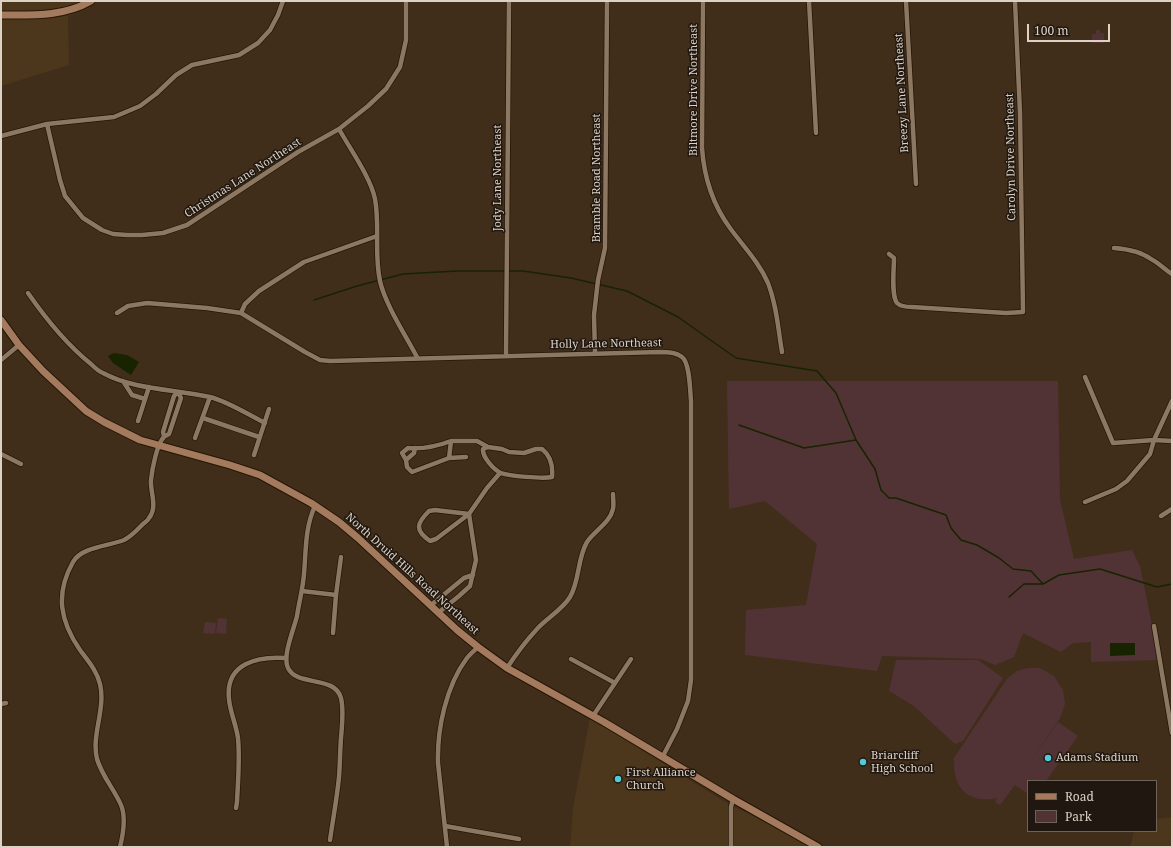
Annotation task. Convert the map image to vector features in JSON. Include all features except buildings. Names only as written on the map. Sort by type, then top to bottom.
[{"type":"main road","points":[[1,15],[55,14],[74,9],[91,1]]},
{"type":"main road","name":"North Druid Hills Road Northeast","points":[[1,320],[19,345],[43,372],[86,411],[120,431],[140,440],[260,475],[315,506],[339,522],[358,538],[430,606],[478,647],[508,668],[594,716],[663,756],[732,799],[818,847]]},
{"type":"street","points":[[1,136],[47,124],[114,117],[140,106],[156,94],[176,75],[192,65],[239,55],[258,43],[270,30],[283,1]]},
{"type":"street","name":"Christmas Lane Northeast","points":[[47,124],[65,196],[83,218],[92,225],[114,234],[142,235],[164,233],[187,225],[298,152],[339,129],[368,106],[386,89],[400,67],[406,40],[406,1]]},
{"type":"street","name":"Jody Lane Northeast","points":[[506,355],[509,1]]},
{"type":"street","name":"Bramble Road Northeast","points":[[595,354],[594,315],[597,284],[606,248],[607,1]]},
{"type":"street","name":"Biltmore Drive Northeast","points":[[703,1],[702,148],[705,172],[712,196],[721,214],[755,260],[768,283],[777,315],[782,352]]},
{"type":"street","points":[[809,1],[816,133]]},
{"type":"street","name":"Breezy Lane Northeast","points":[[906,1],[916,184]]},
{"type":"street","name":"Carolyn Drive Northeast","points":[[889,254],[894,258],[894,295],[897,302],[902,305],[912,307],[1006,313],[1023,312],[1020,113],[1015,1]]},
{"type":"street","points":[[339,129],[367,178],[375,198],[380,282],[384,296],[417,357]]},
{"type":"street","points":[[117,313],[128,306],[147,303],[207,308],[241,313],[245,304],[259,290],[304,262],[377,236]]},
{"type":"street","points":[[1114,248],[1128,249],[1143,254],[1172,274]]},
{"type":"street","points":[[28,293],[40,310],[75,352],[102,373],[123,381],[149,387],[210,397],[265,423]]},
{"type":"street","name":"Holly Lane Northeast","points":[[241,313],[320,360],[330,361],[417,357],[671,352],[682,357],[688,369],[691,401],[691,680],[688,701],[677,729],[663,756]]},
{"type":"street","points":[[1,360],[19,345]]},
{"type":"street","points":[[1085,377],[1113,443],[1154,440],[1172,441]]},
{"type":"street","points":[[123,381],[132,395],[145,399]]},
{"type":"street","points":[[138,421],[149,387]]},
{"type":"street","points":[[164,436],[170,434],[181,398],[178,392]]},
{"type":"street","points":[[120,847],[123,836],[121,806],[100,769],[96,758],[96,729],[102,699],[100,684],[93,669],[69,632],[64,616],[61,595],[64,582],[73,561],[78,556],[94,548],[125,540],[136,532],[150,518],[154,504],[151,481],[159,446],[164,436],[163,432],[174,396],[178,392]]},
{"type":"street","points":[[195,438],[210,397]]},
{"type":"street","points":[[1085,502],[1116,489],[1127,481],[1150,454],[1154,440],[1172,401]]},
{"type":"street","points":[[254,455],[269,409]]},
{"type":"street","points":[[169,414],[175,416]]},
{"type":"street","points":[[203,418],[259,437]]},
{"type":"street","points":[[466,457],[449,458],[412,472],[407,467],[406,460],[402,454],[408,448],[441,444],[451,441],[477,441],[488,447],[502,449],[509,452],[524,453],[536,449],[542,449],[547,453],[552,466],[552,477],[544,478],[500,473],[484,458],[483,449],[488,447]]},
{"type":"street","points":[[449,458],[451,441]]},
{"type":"street","points":[[1,454],[21,464]]},
{"type":"street","points":[[469,514],[435,510],[429,511],[420,520],[420,532],[430,541],[436,539],[469,514],[487,488],[500,473]]},
{"type":"street","points":[[508,668],[516,654],[538,628],[569,599],[574,590],[579,563],[588,541],[611,516],[614,508],[613,494]]},
{"type":"street","points":[[315,506],[311,514],[307,532],[304,576],[296,622],[286,658],[289,670],[296,675],[327,684],[336,690],[340,697],[342,710],[339,777],[330,840]]},
{"type":"street","points":[[1161,516],[1172,509]]},
{"type":"street","points":[[438,613],[470,586],[476,560],[476,552],[469,514]]},
{"type":"street","points":[[333,633],[341,557]]},
{"type":"street","points":[[430,606],[464,578],[473,575]]},
{"type":"street","points":[[302,590],[336,595]]},
{"type":"street","points":[[1154,626],[1171,718],[1172,733]]},
{"type":"street","points":[[447,847],[441,800],[438,750],[444,706],[450,690],[466,659],[478,647]]},
{"type":"street","points":[[236,808],[239,747],[238,735],[229,701],[230,683],[235,671],[245,663],[274,657],[286,658]]},
{"type":"street","points":[[571,659],[615,683]]},
{"type":"street","points":[[594,716],[631,659]]},
{"type":"street","points":[[731,847],[732,799]]},
{"type":"street","points":[[445,826],[519,839]]},
{"type":"shaded area","points":[[1,1],[98,1],[88,9],[68,16],[69,65],[1,86]]},
{"type":"shaded area","points":[[114,353],[127,355],[139,362],[131,375],[113,363],[108,356]]},
{"type":"shaded area","points":[[1110,643],[1135,643],[1135,655],[1110,656]]},
{"type":"shaded area","points":[[590,718],[730,805],[819,847],[570,847],[573,808]]},
{"type":"shaded area","points":[[1172,817],[1172,847],[1130,847],[1134,832],[1157,832],[1157,819]]},
{"type":"green space","points":[[1096,30],[1100,30],[1100,33],[1104,33],[1104,43],[1092,43],[1092,34],[1096,34]]},
{"type":"green space","points":[[727,381],[1058,381],[1060,500],[1074,559],[1132,550],[1140,566],[1159,660],[1091,662],[1091,642],[1073,643],[1061,652],[1023,633],[1014,657],[995,665],[981,659],[882,656],[877,671],[745,655],[746,610],[806,605],[817,544],[765,501],[729,509]]},
{"type":"green space","points":[[218,618],[227,619],[226,634],[216,633]]},
{"type":"green space","points":[[205,622],[216,623],[215,634],[203,633]]},
{"type":"green space","points":[[896,660],[978,660],[1003,678],[963,741],[955,744],[914,706],[889,691]]},
{"type":"green space","points":[[1028,668],[1040,668],[1054,676],[1063,690],[1065,704],[1060,718],[1022,774],[1058,722],[1078,736],[1047,780],[1027,780],[1027,793],[1015,785],[1000,805],[995,802],[997,798],[977,798],[970,796],[964,791],[959,785],[956,777],[954,758],[1007,679],[1017,671]]},
{"type":"waterway","points":[[314,300],[357,286],[403,274],[457,271],[523,271],[571,278],[627,291],[678,317],[736,358],[817,371],[836,393],[856,440],[875,469],[881,490],[889,498],[896,498],[946,515],[951,528],[961,540],[977,545],[999,558],[1013,569],[1031,571],[1043,584],[1059,575],[1100,569],[1157,587],[1172,584]]},
{"type":"waterway","points":[[739,425],[804,448],[856,440]]},
{"type":"waterway","points":[[1009,597],[1024,584],[1042,584]]},
{"type":"place","name":"Adams Stadium","points":[[1048,758]]},
{"type":"place","name":"Briarcliff High School","points":[[863,762]]},
{"type":"place","name":"First Alliance Church","points":[[618,779]]}]
